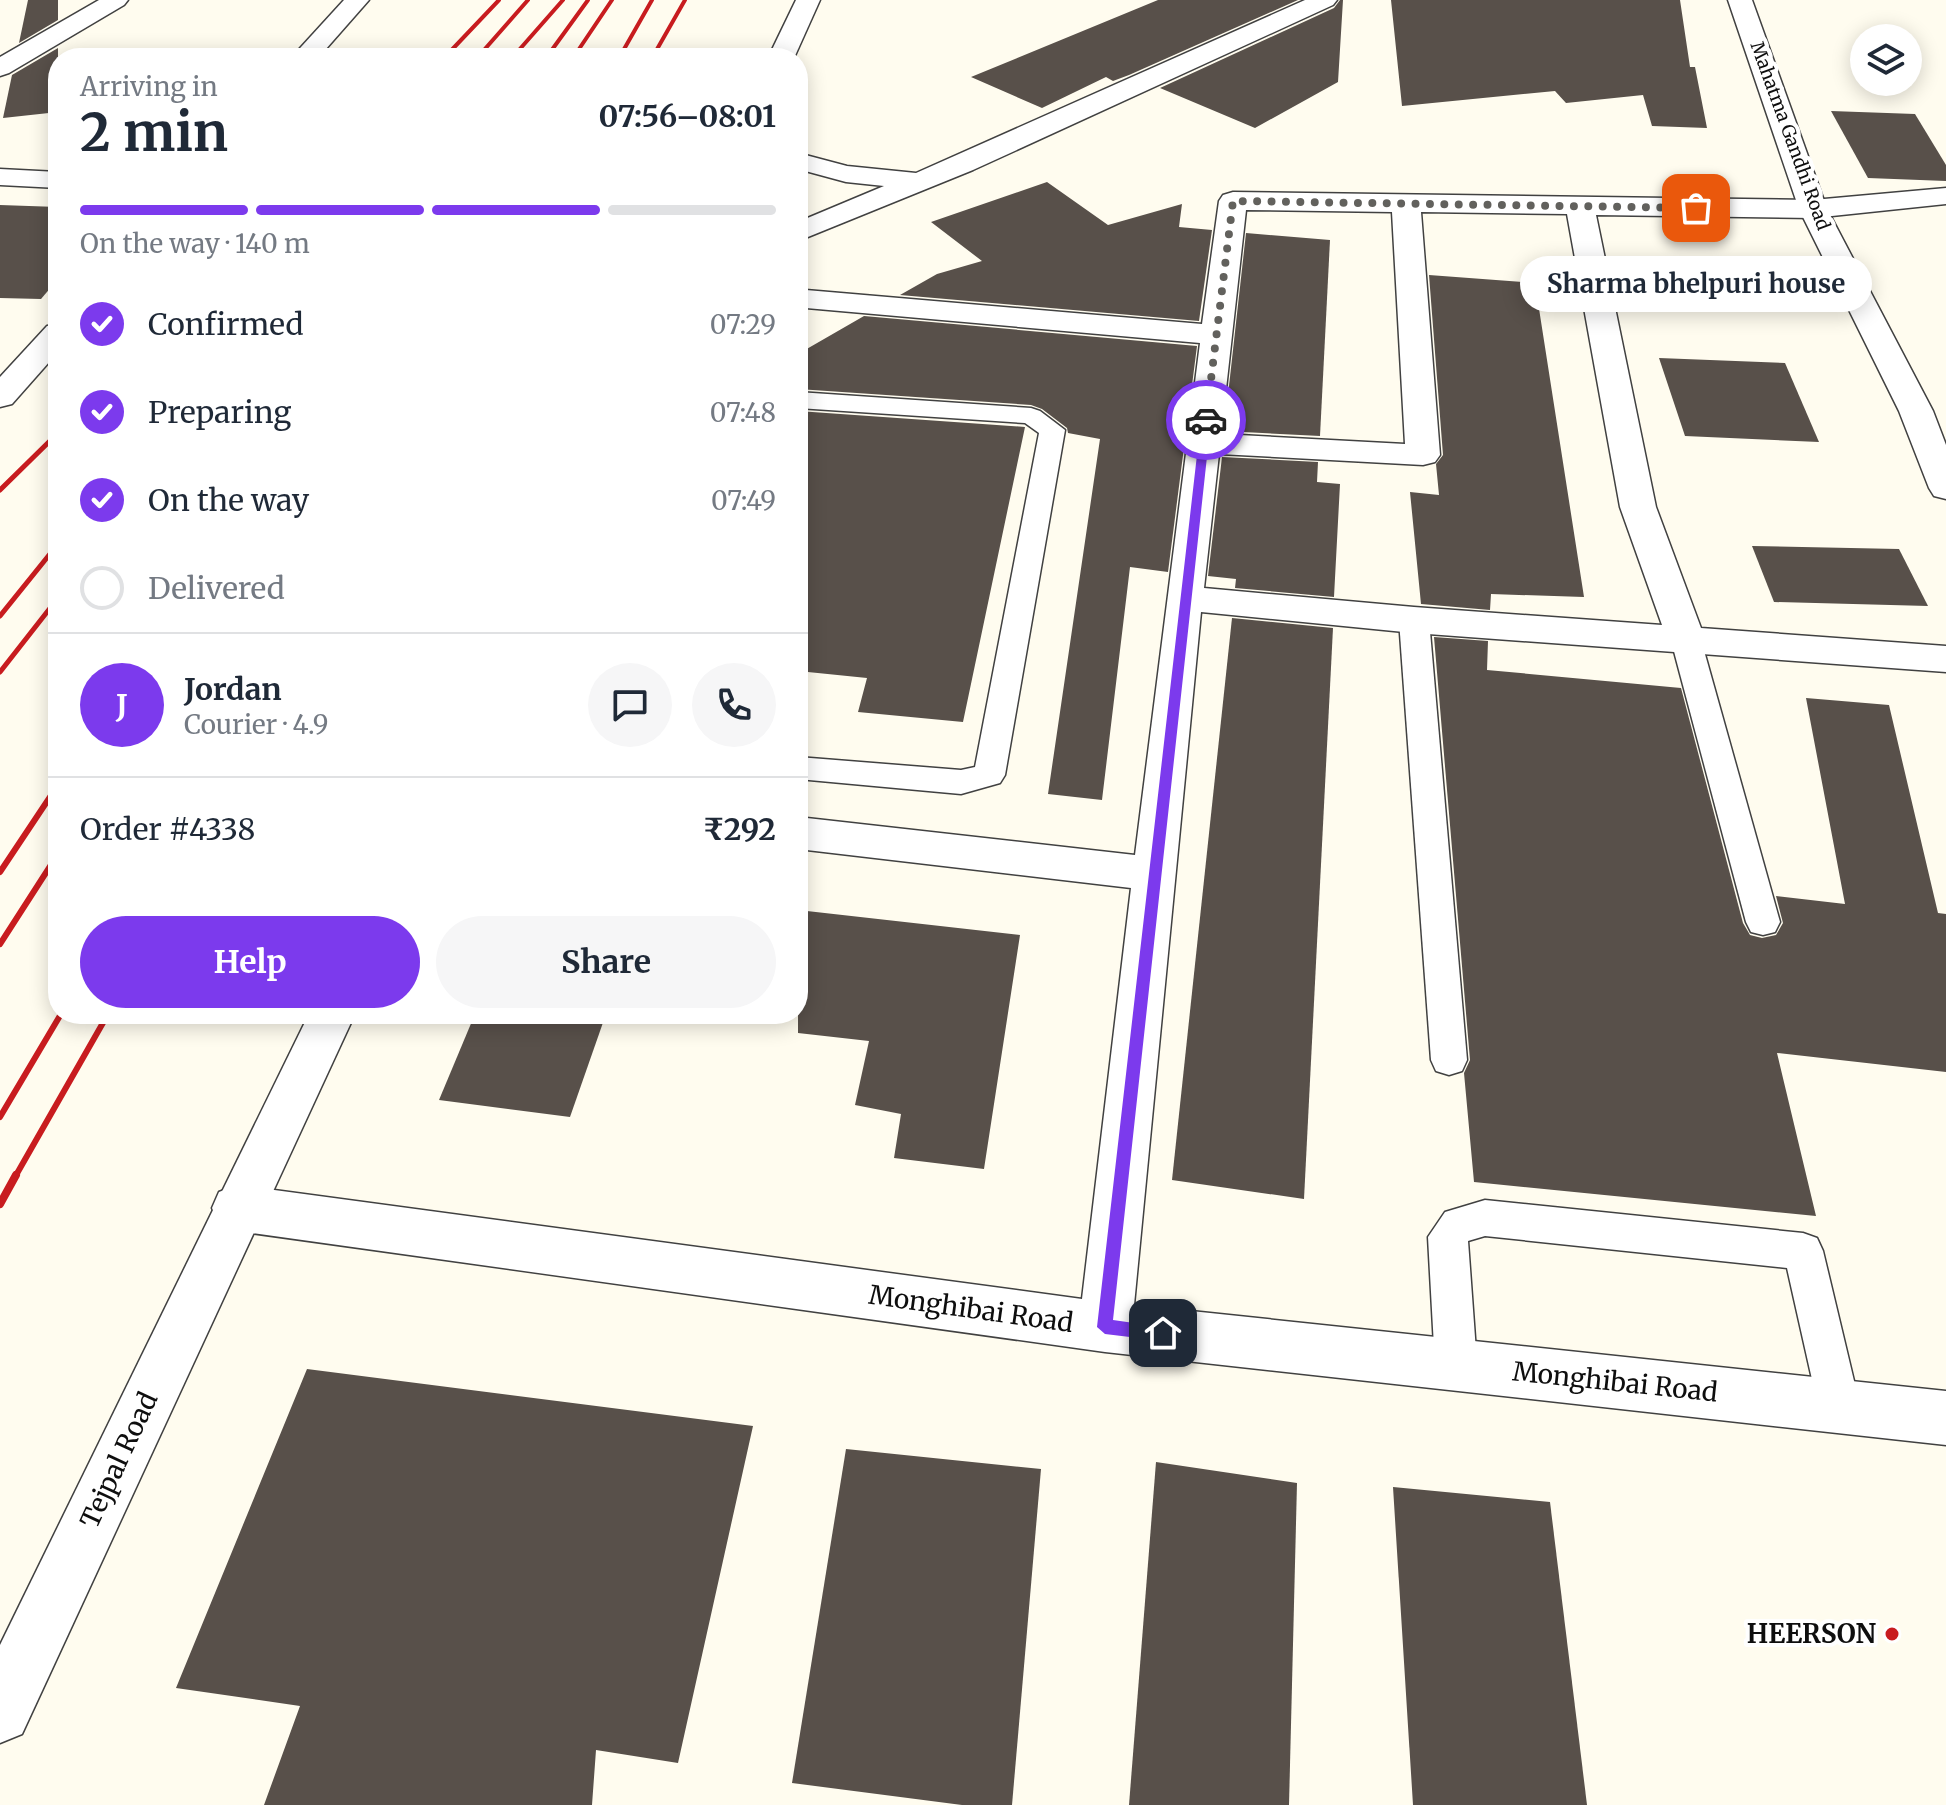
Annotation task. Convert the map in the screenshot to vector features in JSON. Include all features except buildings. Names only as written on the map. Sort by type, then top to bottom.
[{"type":"street","points":[[0,68],[116,0]]},
{"type":"street","points":[[313,48],[357,0]]},
{"type":"street","points":[[786,48],[808,0]]},
{"type":"street","points":[[808,228],[918,182],[1325,0]]},
{"type":"street","name":"Mahatma Gandhi Road","points":[[1740,0],[1813,209],[1916,411],[1946,488]]},
{"type":"street","points":[[808,164],[846,174],[918,182]]},
{"type":"street","points":[[0,177],[48,179]]},
{"type":"street","points":[[1105,1327],[1184,598],[1233,201],[1813,209],[1946,196]]},
{"type":"street","points":[[1203,443],[1423,455],[1406,201]]},
{"type":"street","points":[[1580,207],[1638,507],[1686,640]]},
{"type":"street","points":[[808,299],[1216,335]]},
{"type":"street","points":[[0,397],[48,344]]},
{"type":"street","points":[[1184,598],[1414,620],[1946,659]]},
{"type":"street","points":[[808,834],[1154,874]]},
{"type":"street","name":"Tejpal Road","points":[[0,1712],[327,1024]]},
{"type":"street","name":"Monghibai Road","points":[[237,1208],[1105,1327],[1946,1418]]},
{"type":"lane","points":[[808,401],[1031,416],[1052,430],[989,775],[961,782],[808,769]]},
{"type":"lane","points":[[1414,620],[1449,1060]]},
{"type":"lane","points":[[1686,640],[1763,922]]},
{"type":"lane","points":[[1456,1365],[1448,1237],[1455,1225],[1469,1219],[1800,1238],[1839,1406]]},
{"type":"railway","points":[[453,48],[499,0]]},
{"type":"railway","points":[[486,48],[528,0]]},
{"type":"railway","points":[[521,48],[563,0]]},
{"type":"railway","points":[[553,48],[588,0]]},
{"type":"railway","points":[[580,48],[612,0]]},
{"type":"railway","points":[[625,48],[652,0]]},
{"type":"railway","points":[[658,48],[685,0]]},
{"type":"railway","points":[[0,490],[48,443]]},
{"type":"railway","points":[[0,616],[48,556]]},
{"type":"railway","points":[[0,672],[48,611]]},
{"type":"railway","points":[[0,872],[48,800]]},
{"type":"railway","points":[[0,944],[48,870]]},
{"type":"railway","points":[[0,1117],[55,1024]]},
{"type":"railway","points":[[15,1177],[102,1024]]},
{"type":"railway","points":[[0,1204],[16,1175]]},
{"type":"way so far","points":[[1206,420],[1233,201],[1406,201],[1696,208]]},
{"type":"place","name":"Sharma bhelpuri house","points":[[1696,208]]},
{"type":"place","name":"HEERSON","points":[[1892,1634]]},
{"type":"route","points":[[1163,1333],[1105,1327],[1206,420]]}]
